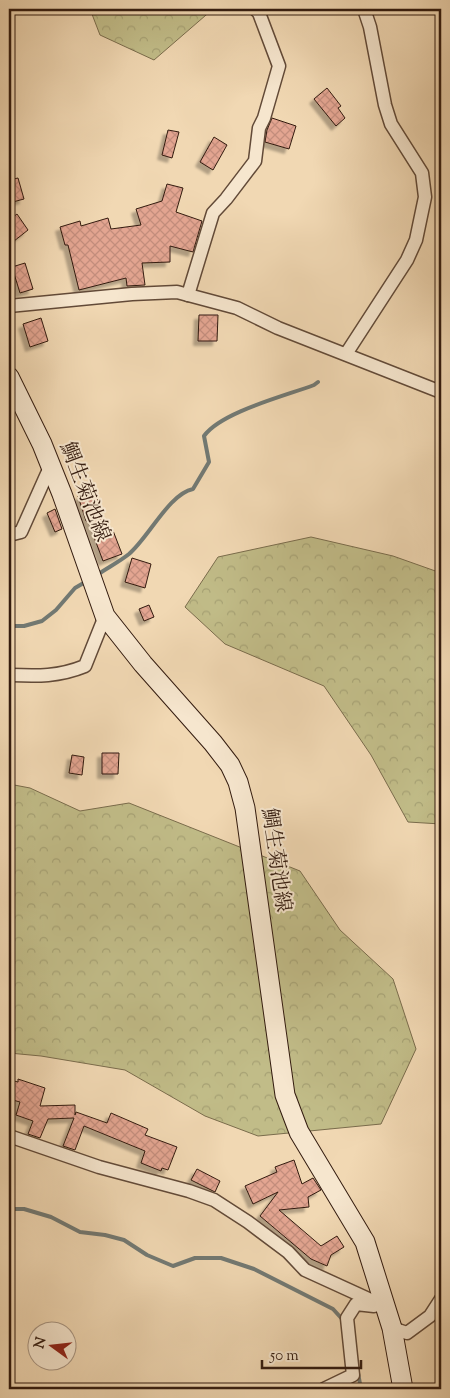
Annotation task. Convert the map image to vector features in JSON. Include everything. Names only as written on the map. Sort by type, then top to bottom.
[{"type":"main road","name":"鯛生菊池線","points":[[9,377],[42,444],[62,494],[105,616],[142,664],[213,743],[230,765],[238,782],[245,808],[285,1094],[299,1132],[365,1242],[392,1328],[403,1389]]},
{"type":"street","points":[[188,295],[213,213],[255,160],[259,128],[264,118],[279,66],[259,13],[255,9]]},
{"type":"street","points":[[346,354],[408,260],[416,240],[425,197],[422,173],[391,124],[385,105],[370,27],[364,9]]},
{"type":"street","points":[[9,306],[132,294],[177,292],[237,308],[333,351],[346,354],[441,392]]},
{"type":"street","points":[[9,535],[21,532],[50,466]]},
{"type":"street","points":[[9,675],[46,676],[69,672],[85,666],[105,616]]},
{"type":"street","points":[[9,1136],[99,1167],[214,1200],[248,1222],[288,1252],[305,1270],[386,1307]]},
{"type":"street","points":[[392,1328],[407,1333],[430,1316],[441,1299]]},
{"type":"street","points":[[324,1389],[353,1375],[347,1318],[356,1304],[386,1307]]},
{"type":"green space","points":[[90,9],[213,9],[154,60],[100,35]]},
{"type":"green space","points":[[311,537],[393,556],[441,573],[441,824],[408,822],[371,755],[324,686],[225,644],[185,607],[218,557]]},
{"type":"green space","points":[[9,784],[30,788],[80,811],[129,803],[300,871],[340,930],[393,979],[416,1049],[381,1124],[258,1136],[205,1116],[125,1070],[41,1056],[9,1053]]},
{"type":"building","points":[[327,88],[341,106],[338,108],[345,118],[336,126],[314,99]]},
{"type":"building","points":[[272,118],[296,126],[289,149],[265,142]]},
{"type":"building","points":[[168,130],[179,132],[172,158],[162,155]]},
{"type":"building","points":[[214,137],[227,145],[213,170],[200,162]]},
{"type":"building","points":[[18,178],[24,199],[9,203],[9,180]]},
{"type":"building","points":[[167,184],[183,188],[176,212],[202,221],[193,252],[170,246],[170,262],[142,263],[145,285],[127,286],[126,278],[79,290],[68,245],[65,245],[60,227],[80,221],[81,226],[108,218],[111,229],[141,225],[136,209],[162,201]]},
{"type":"building","points":[[17,214],[28,230],[9,245],[9,220]]},
{"type":"building","points":[[25,263],[33,289],[20,293],[12,267]]},
{"type":"building","points":[[199,315],[218,315],[217,341],[198,341]]},
{"type":"building","points":[[41,318],[48,341],[30,347],[23,324]]},
{"type":"building","points":[[95,491],[107,530],[112,528],[122,554],[103,561],[88,521],[86,521],[78,496]]},
{"type":"building","points":[[55,509],[62,529],[55,532],[47,513]]},
{"type":"building","points":[[132,558],[151,564],[145,588],[125,582]]},
{"type":"building","points":[[149,605],[154,617],[144,621],[139,609]]},
{"type":"building","points":[[102,753],[119,753],[118,774],[102,774]]},
{"type":"building","points":[[72,755],[84,757],[82,775],[69,773]]},
{"type":"building","points":[[18,1079],[45,1088],[40,1106],[75,1105],[75,1115],[76,1112],[107,1123],[111,1113],[148,1129],[145,1135],[177,1147],[168,1170],[162,1168],[161,1171],[141,1163],[145,1151],[84,1126],[75,1150],[63,1146],[74,1118],[48,1119],[40,1138],[28,1134],[33,1121],[16,1115],[20,1102],[9,1099],[10,1080],[18,1082]]},
{"type":"building","points":[[294,1160],[302,1184],[313,1178],[321,1190],[308,1197],[309,1207],[279,1210],[321,1246],[337,1236],[344,1247],[331,1255],[327,1266],[311,1259],[260,1216],[278,1192],[253,1204],[245,1186],[277,1172],[275,1167]]},
{"type":"building","points":[[197,1169],[220,1181],[215,1192],[191,1180]]},
{"type":"waterway","points":[[97,575],[137,547],[167,507],[184,493],[193,489],[209,462],[204,436],[212,427],[239,412],[318,382]]},
{"type":"waterway","points":[[9,626],[24,626],[42,621],[56,610],[75,588],[87,581]]},
{"type":"waterway","points":[[9,1209],[24,1209],[51,1217],[80,1232],[105,1235],[124,1240],[147,1255],[173,1266],[195,1258],[221,1258],[254,1269],[333,1309],[343,1320]]},
{"type":"waterway","points":[[358,1373],[361,1389]]}]
